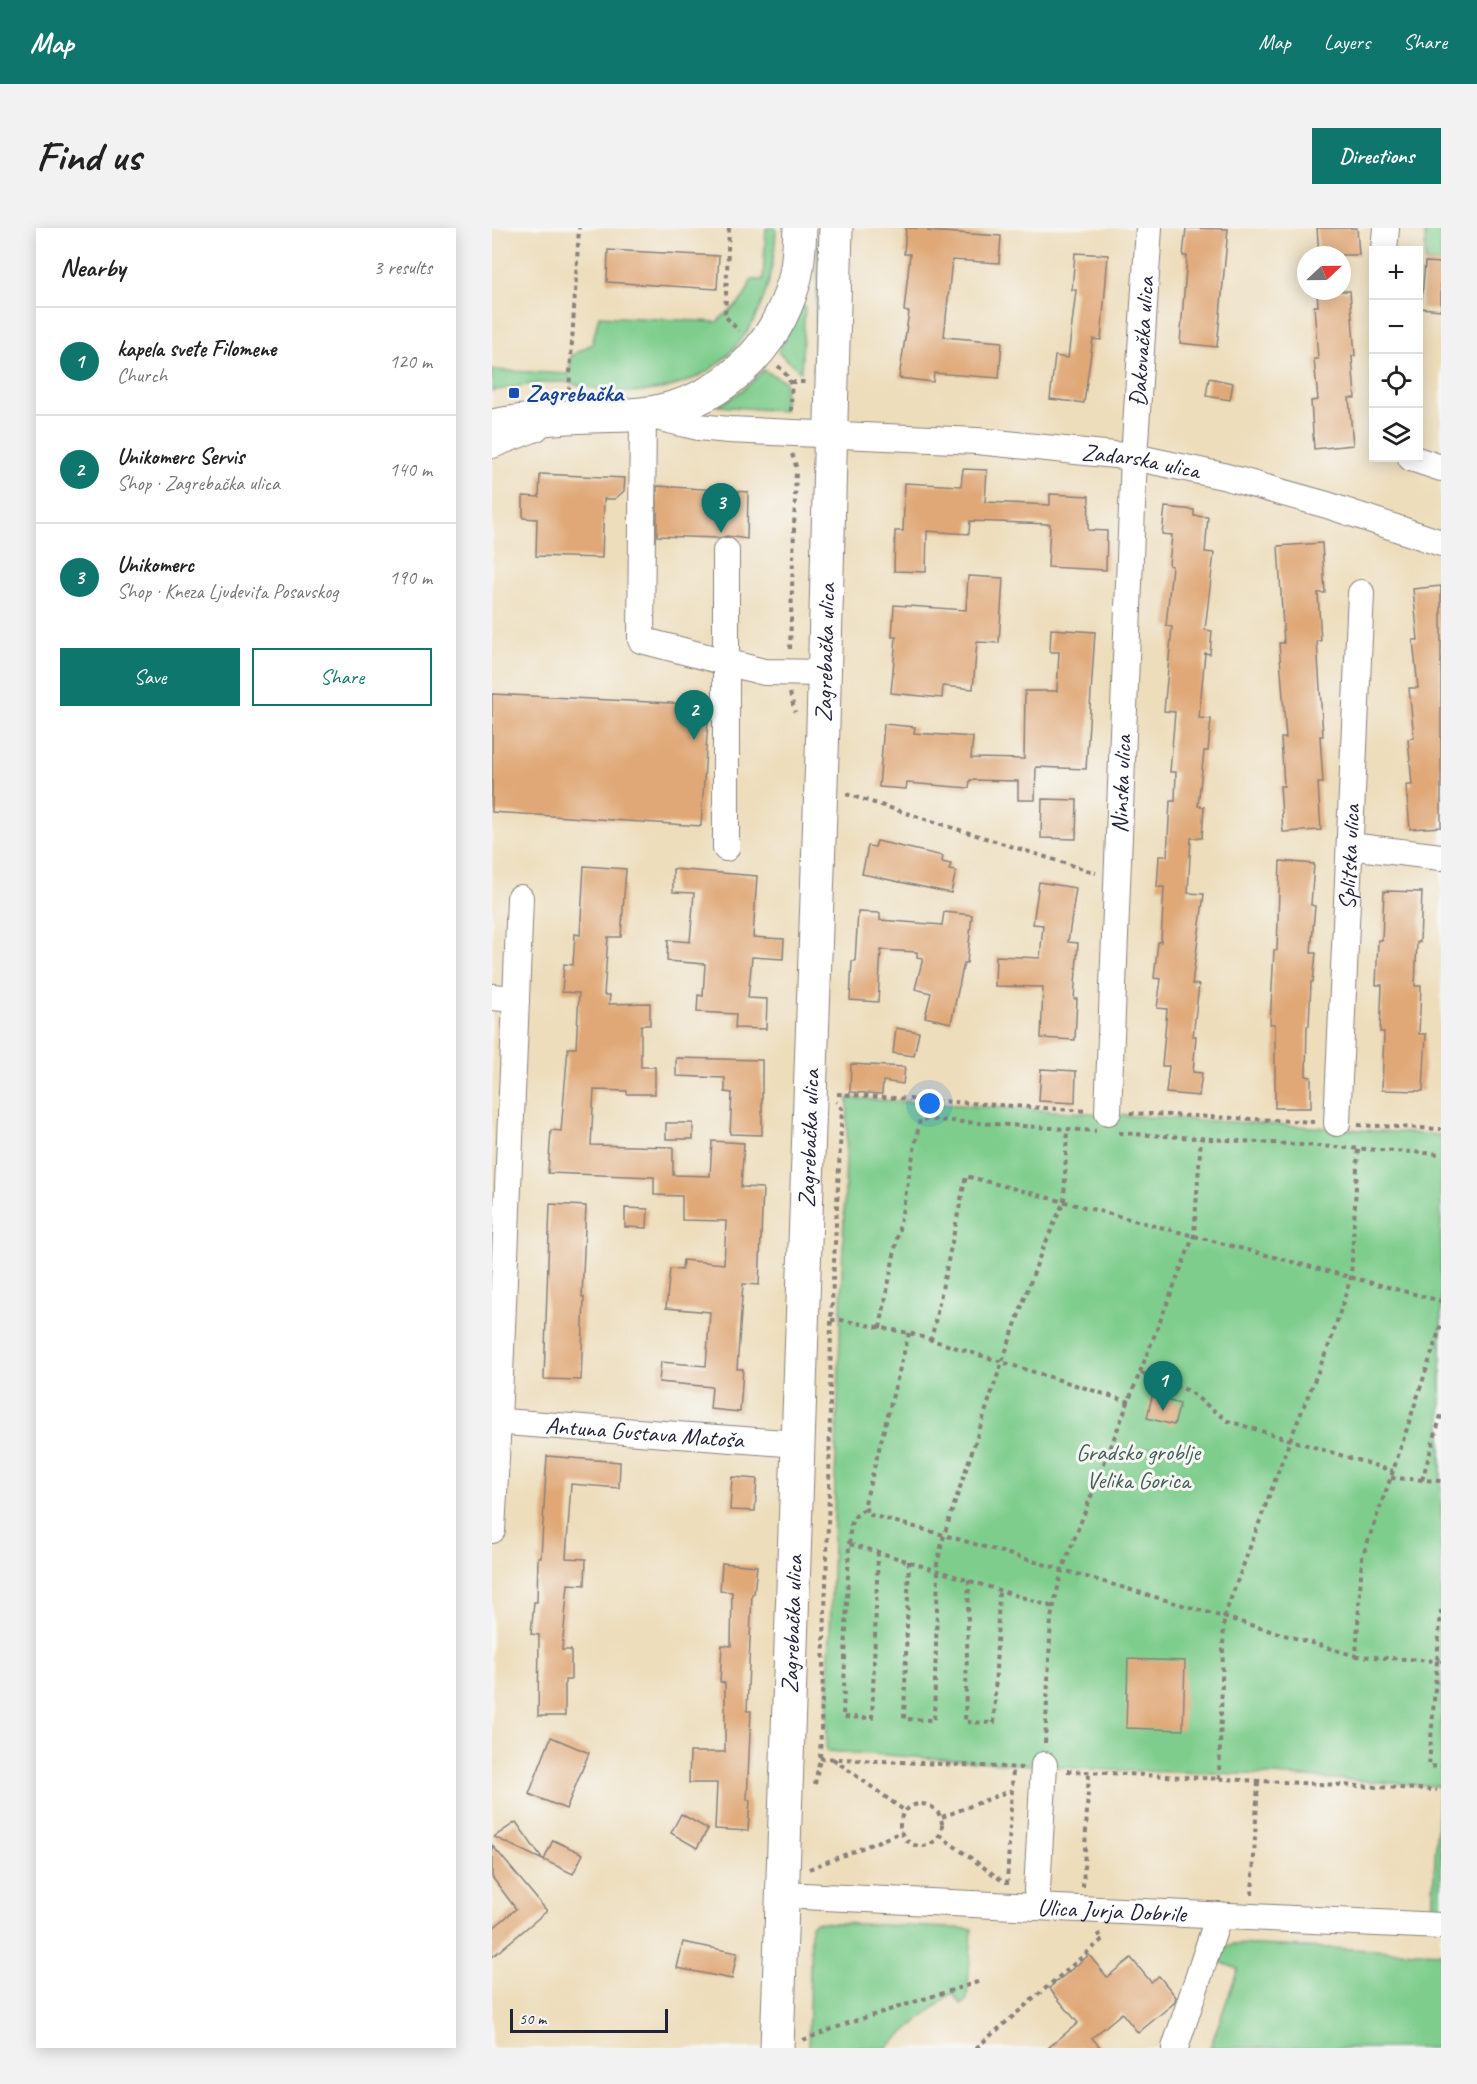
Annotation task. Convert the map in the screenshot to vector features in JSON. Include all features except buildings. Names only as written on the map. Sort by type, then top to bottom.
[{"type":"main road","points":[[493,431],[563,404],[643,414],[692,402],[713,392],[748,364],[760,350],[782,315],[792,288],[800,228]]},
{"type":"main road","points":[[813,228],[809,382],[816,410],[830,434]]},
{"type":"main road","name":"Zagrebačka ulica","points":[[790,2044],[782,1895],[824,673],[836,228]]},
{"type":"street","name":"Đakovačka ulica","points":[[1134,457],[1149,228]]},
{"type":"street","points":[[1384,246],[1386,228]]},
{"type":"street","name":"Zadarska ulica","points":[[643,414],[699,427],[729,430],[977,441],[1134,457],[1223,476],[1327,505],[1441,543]]},
{"type":"street","points":[[643,414],[640,640],[764,672],[824,673]]},
{"type":"street","name":"Ninska ulica","points":[[1107,1125],[1134,457]]},
{"type":"street","points":[[1423,462],[1441,468]]},
{"type":"street","points":[[726,551],[726,848]]},
{"type":"street","name":"Splitska ulica","points":[[1337,1124],[1361,593]]},
{"type":"street","points":[[1350,846],[1441,858]]},
{"type":"street","points":[[492,1530],[504,998],[520,898]]},
{"type":"street","name":"Antuna Gustava Matoša","points":[[495,1421],[798,1444]]},
{"type":"street","points":[[1037,1890],[1044,1767]]},
{"type":"street","name":"Ulica Jurja Dobrile","points":[[782,1895],[1441,1926]]},
{"type":"street","points":[[1174,2048],[1219,1915]]},
{"type":"path","points":[[563,404],[579,228]]},
{"type":"path","points":[[729,228],[725,316],[741,332]]},
{"type":"path","points":[[838,791],[1117,879]]},
{"type":"path","points":[[830,1094],[1107,1125],[1201,1138],[1441,1154]]},
{"type":"path","points":[[880,1328],[920,1119],[1067,1129],[1107,1125],[1337,1124],[1441,1129]]},
{"type":"path","points":[[909,1561],[904,1719],[934,1720],[937,1564],[944,1535],[1002,1362],[1039,1258],[1064,1201],[1067,1129]]},
{"type":"path","points":[[1044,1767],[1051,1618],[1062,1570],[1194,1235],[1201,1138]]},
{"type":"path","points":[[1219,1779],[1224,1617],[1330,1340],[1351,1277],[1358,1149]]},
{"type":"path","points":[[931,1341],[966,1176],[1441,1301]]},
{"type":"path","points":[[831,1320],[909,1333],[1130,1402]]},
{"type":"path","points":[[1356,1656],[1362,1558],[1394,1471],[1441,1325]]},
{"type":"path","points":[[909,1333],[865,1509],[867,1514],[1356,1656],[1439,1661]]},
{"type":"path","points":[[1141,1373],[1187,1390],[1228,1421],[1394,1471]]},
{"type":"path","points":[[1422,1480],[1441,1415]]},
{"type":"path","points":[[1391,1478],[1441,1481]]},
{"type":"path","points":[[865,1509],[851,1520],[843,1717],[872,1718],[878,1552]]},
{"type":"path","points":[[849,1545],[909,1561],[1053,1607]]},
{"type":"path","points":[[969,1580],[965,1722],[994,1723],[999,1590]]},
{"type":"path","points":[[1441,1610],[1439,1661],[1429,1766],[1441,1767]]},
{"type":"path","points":[[820,1758],[1013,1768],[1044,1767],[1089,1772],[1258,1782],[1437,1790]]},
{"type":"path","points":[[832,1759],[905,1811]]},
{"type":"path","points":[[1013,1768],[1007,1889],[1037,1890]]},
{"type":"path","points":[[1083,1892],[1089,1772]]},
{"type":"path","points":[[1252,1901],[1258,1782]]},
{"type":"path","points":[[942,1818],[1012,1790]]},
{"type":"path","points":[[913,1805],[928,1805],[936,1809],[942,1818],[939,1835],[924,1846],[908,1841],[900,1826],[905,1811],[913,1805]]},
{"type":"path","points":[[808,1869],[902,1832]]},
{"type":"path","points":[[939,1835],[1007,1884]]},
{"type":"path","points":[[976,2048],[1103,1939],[1096,1930]]},
{"type":"path","points":[[790,2044],[981,1981]]},
{"type":"green space","points":[[766,228],[776,228],[773,260],[766,291],[755,318],[739,342],[720,362],[695,378],[667,388],[633,392],[604,390],[565,382],[492,391],[492,370],[569,374],[571,356],[592,344],[599,316],[717,322],[742,300],[751,280],[763,280]]},
{"type":"green space","points":[[819,228],[826,228],[816,378],[814,371]]},
{"type":"green space","points":[[1425,228],[1441,228],[1441,263],[1425,262]]},
{"type":"green space","points":[[802,306],[805,306],[801,372],[778,352]]},
{"type":"green space","points":[[763,370],[785,381],[784,411],[718,406],[742,390]]},
{"type":"green space","name":"Gradsko groblje Velika Gorica","points":[[848,1098],[1441,1135],[1441,1913],[1432,1913],[1439,1786],[1273,1775],[1107,1770],[826,1751]]},
{"type":"green space","points":[[815,1922],[972,1929],[967,1999],[962,2005],[952,1993],[886,2048],[808,2048],[811,1925]]},
{"type":"green space","points":[[1233,1944],[1441,1953],[1441,2048],[1210,2048],[1238,1969],[1220,1962],[1224,1949]]},
{"type":"place","name":"Zagrebačka","points":[[514,393]]},
{"type":"place","name":"Unikomerc","points":[[721,533]]},
{"type":"place","name":"Unikomerc Servis","points":[[694,740]]},
{"type":"place","name":"kapela svete Filomene","points":[[1163,1411]]}]
